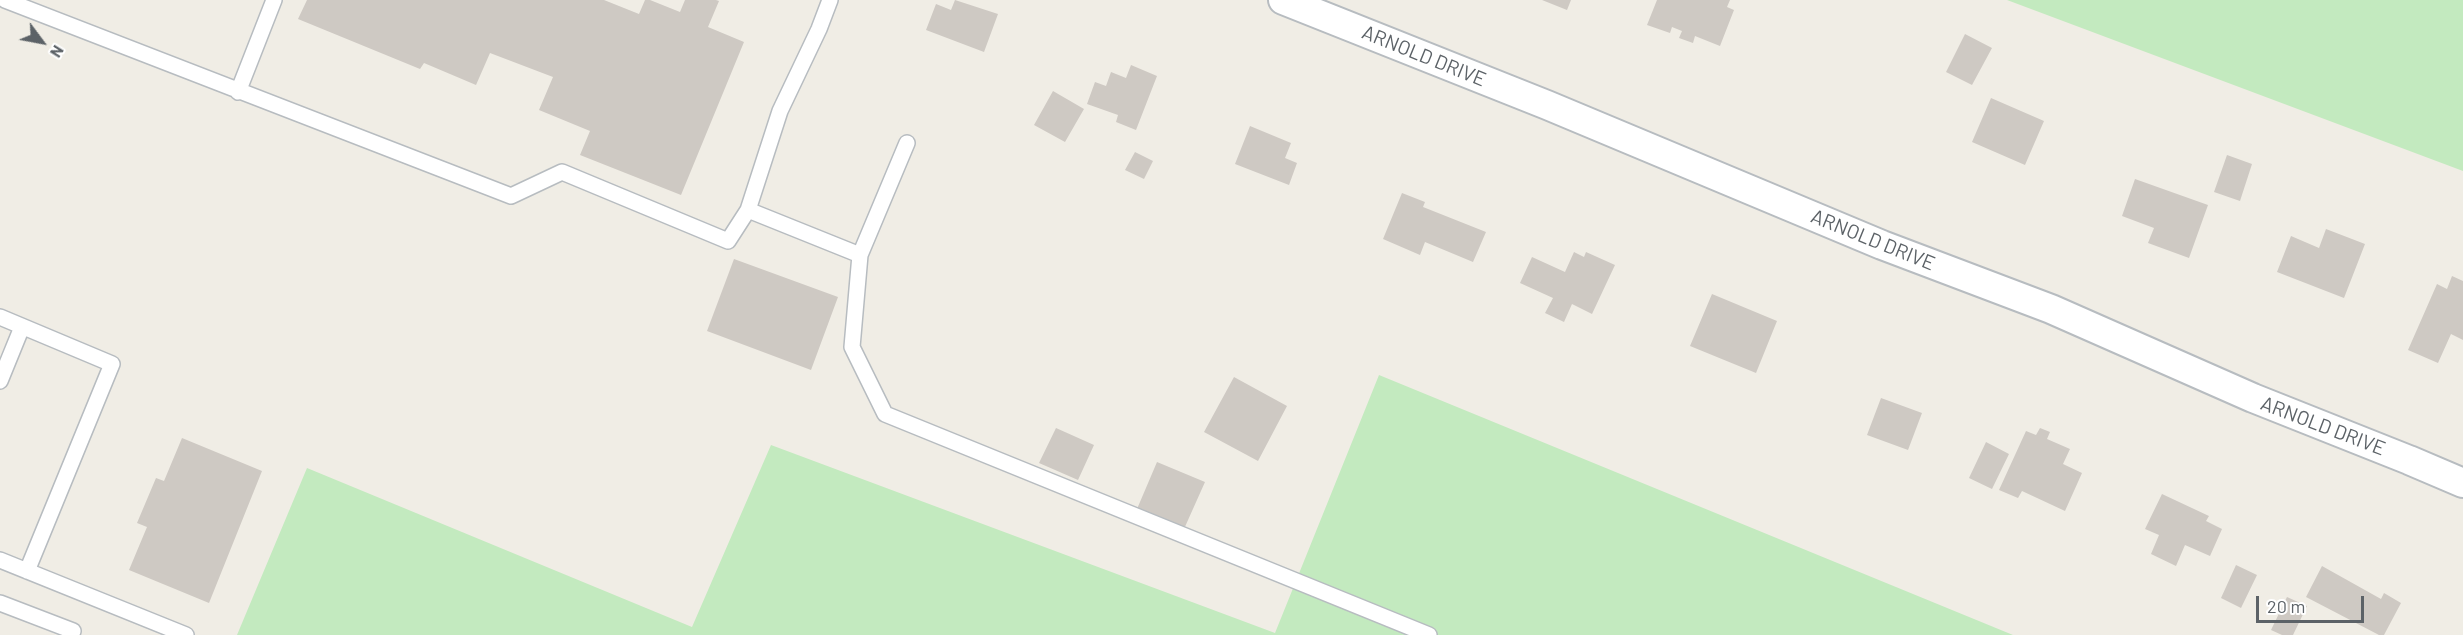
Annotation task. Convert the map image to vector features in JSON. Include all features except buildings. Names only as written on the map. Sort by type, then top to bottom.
[{"type":"street","name":"ARNOLD DRIVE","points":[[1283,0],[1547,105],[1882,245],[2051,309],[2253,398],[2409,459],[2463,483]]},
{"type":"lane","points":[[5,0],[511,196],[562,172],[728,241],[748,210],[780,111],[830,0]]},
{"type":"lane","points":[[238,92],[274,0]]},
{"type":"lane","points":[[907,143],[860,255],[852,347],[885,414],[1430,635]]},
{"type":"lane","points":[[748,210],[860,255]]},
{"type":"lane","points":[[0,317],[112,364],[27,571]]},
{"type":"lane","points":[[0,381],[22,327]]},
{"type":"lane","points":[[0,560],[186,635]]},
{"type":"lane","points":[[0,603],[73,631]]},
{"type":"green space","points":[[2007,0],[2463,0],[2463,171]]},
{"type":"green space","points":[[1379,375],[2013,635],[237,635],[307,468],[692,627],[771,445],[1275,633]]}]
